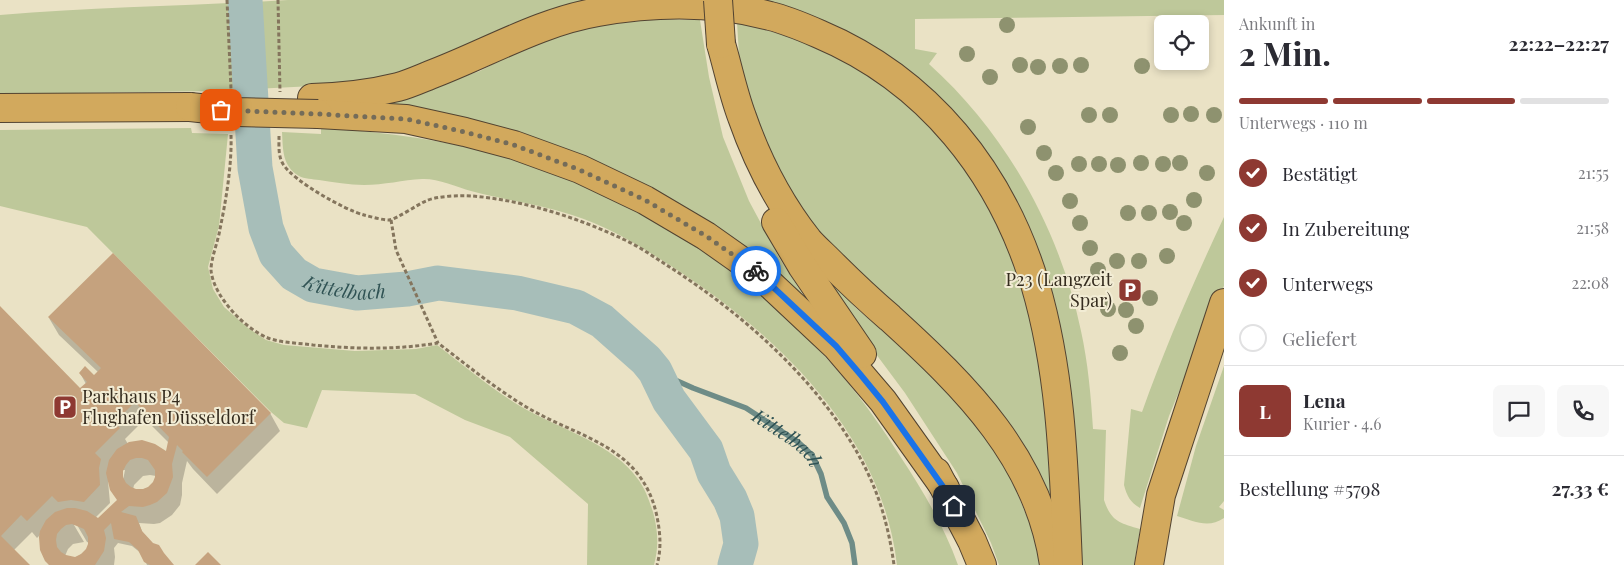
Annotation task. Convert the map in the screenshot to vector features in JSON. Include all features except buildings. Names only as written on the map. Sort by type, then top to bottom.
[{"type":"highway","points":[[718,0],[726,105],[741,151],[758,191],[802,266],[846,333],[908,416],[972,541],[982,565]]},
{"type":"highway","points":[[0,108],[190,107],[236,112],[315,106],[350,96],[399,87],[464,62],[536,29],[595,12],[653,4],[708,5],[770,16],[799,26],[857,52],[920,97],[948,124],[969,150],[1008,214],[1021,243],[1035,284],[1053,364],[1063,443],[1068,565]]},
{"type":"highway","points":[[721,44],[741,116],[759,161],[780,200],[808,240],[855,287],[937,361],[969,394],[998,430],[1024,473],[1041,510],[1051,543],[1054,565]]},
{"type":"highway","points":[[315,106],[406,119],[514,145],[605,181],[645,200],[706,236],[757,272],[836,346],[883,402],[944,488]]},
{"type":"highway","points":[[1149,565],[1161,495],[1218,332],[1224,303]]},
{"type":"path","points":[[227,0],[231,91]]},
{"type":"path","points":[[278,0],[280,98]]},
{"type":"path","points":[[231,130],[232,149],[220,229],[211,264],[216,289],[229,308],[267,338],[285,342],[356,349],[417,347],[438,343]]},
{"type":"path","points":[[279,135],[280,157],[284,166],[297,179],[326,198],[362,214],[391,220],[429,199],[470,195],[512,202],[571,218],[626,240],[692,282],[740,318],[767,342],[797,373],[835,418],[871,480],[885,519],[894,565]]},
{"type":"path","points":[[391,220],[396,250],[438,343],[502,392],[531,409],[600,443],[624,460],[639,476],[651,495],[660,529],[660,552],[657,565]]},
{"type":"green space","points":[[288,0],[618,0],[446,60],[373,83],[216,91],[0,94],[0,15]]},
{"type":"green space","points":[[737,0],[1224,0],[1224,15],[915,19],[915,49],[937,53],[929,64],[957,91],[1005,152],[1044,220],[1059,256],[1072,293],[1081,331],[1089,380],[1093,429],[1106,430],[1104,500],[1113,517],[1126,525],[1140,529],[1134,565],[1074,565],[1056,346],[954,121]]},
{"type":"green space","points":[[659,19],[700,20],[709,77],[723,137],[749,201],[780,259],[812,309],[643,188],[359,108],[406,96],[480,71],[530,45],[593,26]]},
{"type":"green space","points":[[737,22],[787,36],[842,58],[906,101],[958,156],[988,201],[1007,241],[1024,290],[1035,339],[1045,399],[1054,530],[892,312],[784,195],[741,89]]},
{"type":"green space","points":[[321,127],[448,143],[523,162],[567,178],[611,198],[655,221],[697,248],[738,277],[776,309],[812,342],[851,386],[917,482],[940,523],[958,565],[897,565],[887,517],[870,473],[847,431],[818,392],[785,356],[749,323],[711,293],[648,251],[623,237],[598,225],[560,211],[483,194],[428,179],[364,185],[301,177],[293,172],[286,162],[283,151],[282,132],[321,134]]},
{"type":"green space","points":[[191,128],[192,133],[228,134],[219,226],[208,267],[213,289],[224,307],[248,328],[266,340],[284,345],[355,351],[416,349],[437,345],[515,403],[601,447],[627,466],[642,486],[653,512],[657,538],[657,552],[654,565],[587,565],[588,504],[510,437],[465,420],[415,394],[322,390],[307,428],[284,423],[87,227],[0,206],[0,130]]},
{"type":"green space","points":[[1224,217],[1224,286],[1169,416],[1140,508],[1129,498],[1124,485],[1131,409],[1142,412],[1181,313]]},
{"type":"green space","points":[[825,275],[856,308],[939,380],[992,445],[1013,483],[1034,534],[1040,565],[999,565],[991,543],[957,473],[905,393],[870,346]]},
{"type":"green space","points":[[1224,366],[1224,501],[1219,507],[1224,510],[1224,518],[1207,524],[1177,516],[1196,446]]},
{"type":"waterway","name":"Kittelbach","points":[[245,0],[255,168],[266,228],[276,254],[294,274],[313,285],[357,293],[407,289],[438,283],[517,293],[576,307],[602,321],[646,360],[655,371],[669,400],[706,450],[714,473],[730,499],[737,516],[741,544],[735,565]]},
{"type":"waterway","name":"Kittelbach","points":[[655,371],[746,408],[798,442],[812,455],[821,474],[827,497],[844,523],[852,543],[855,565]]},
{"type":"way so far","points":[[221,110],[406,119],[514,145],[580,170],[645,200],[706,236],[756,271]]},
{"type":"place","name":"P23 (Langzeit Spar)","points":[[1130,290]]},
{"type":"place","name":"Parkhaus P4 Flughafen Düsseldorf","points":[[65,407]]},
{"type":"route","points":[[756,271],[836,346],[860,374],[883,402],[944,488],[954,506]]}]
